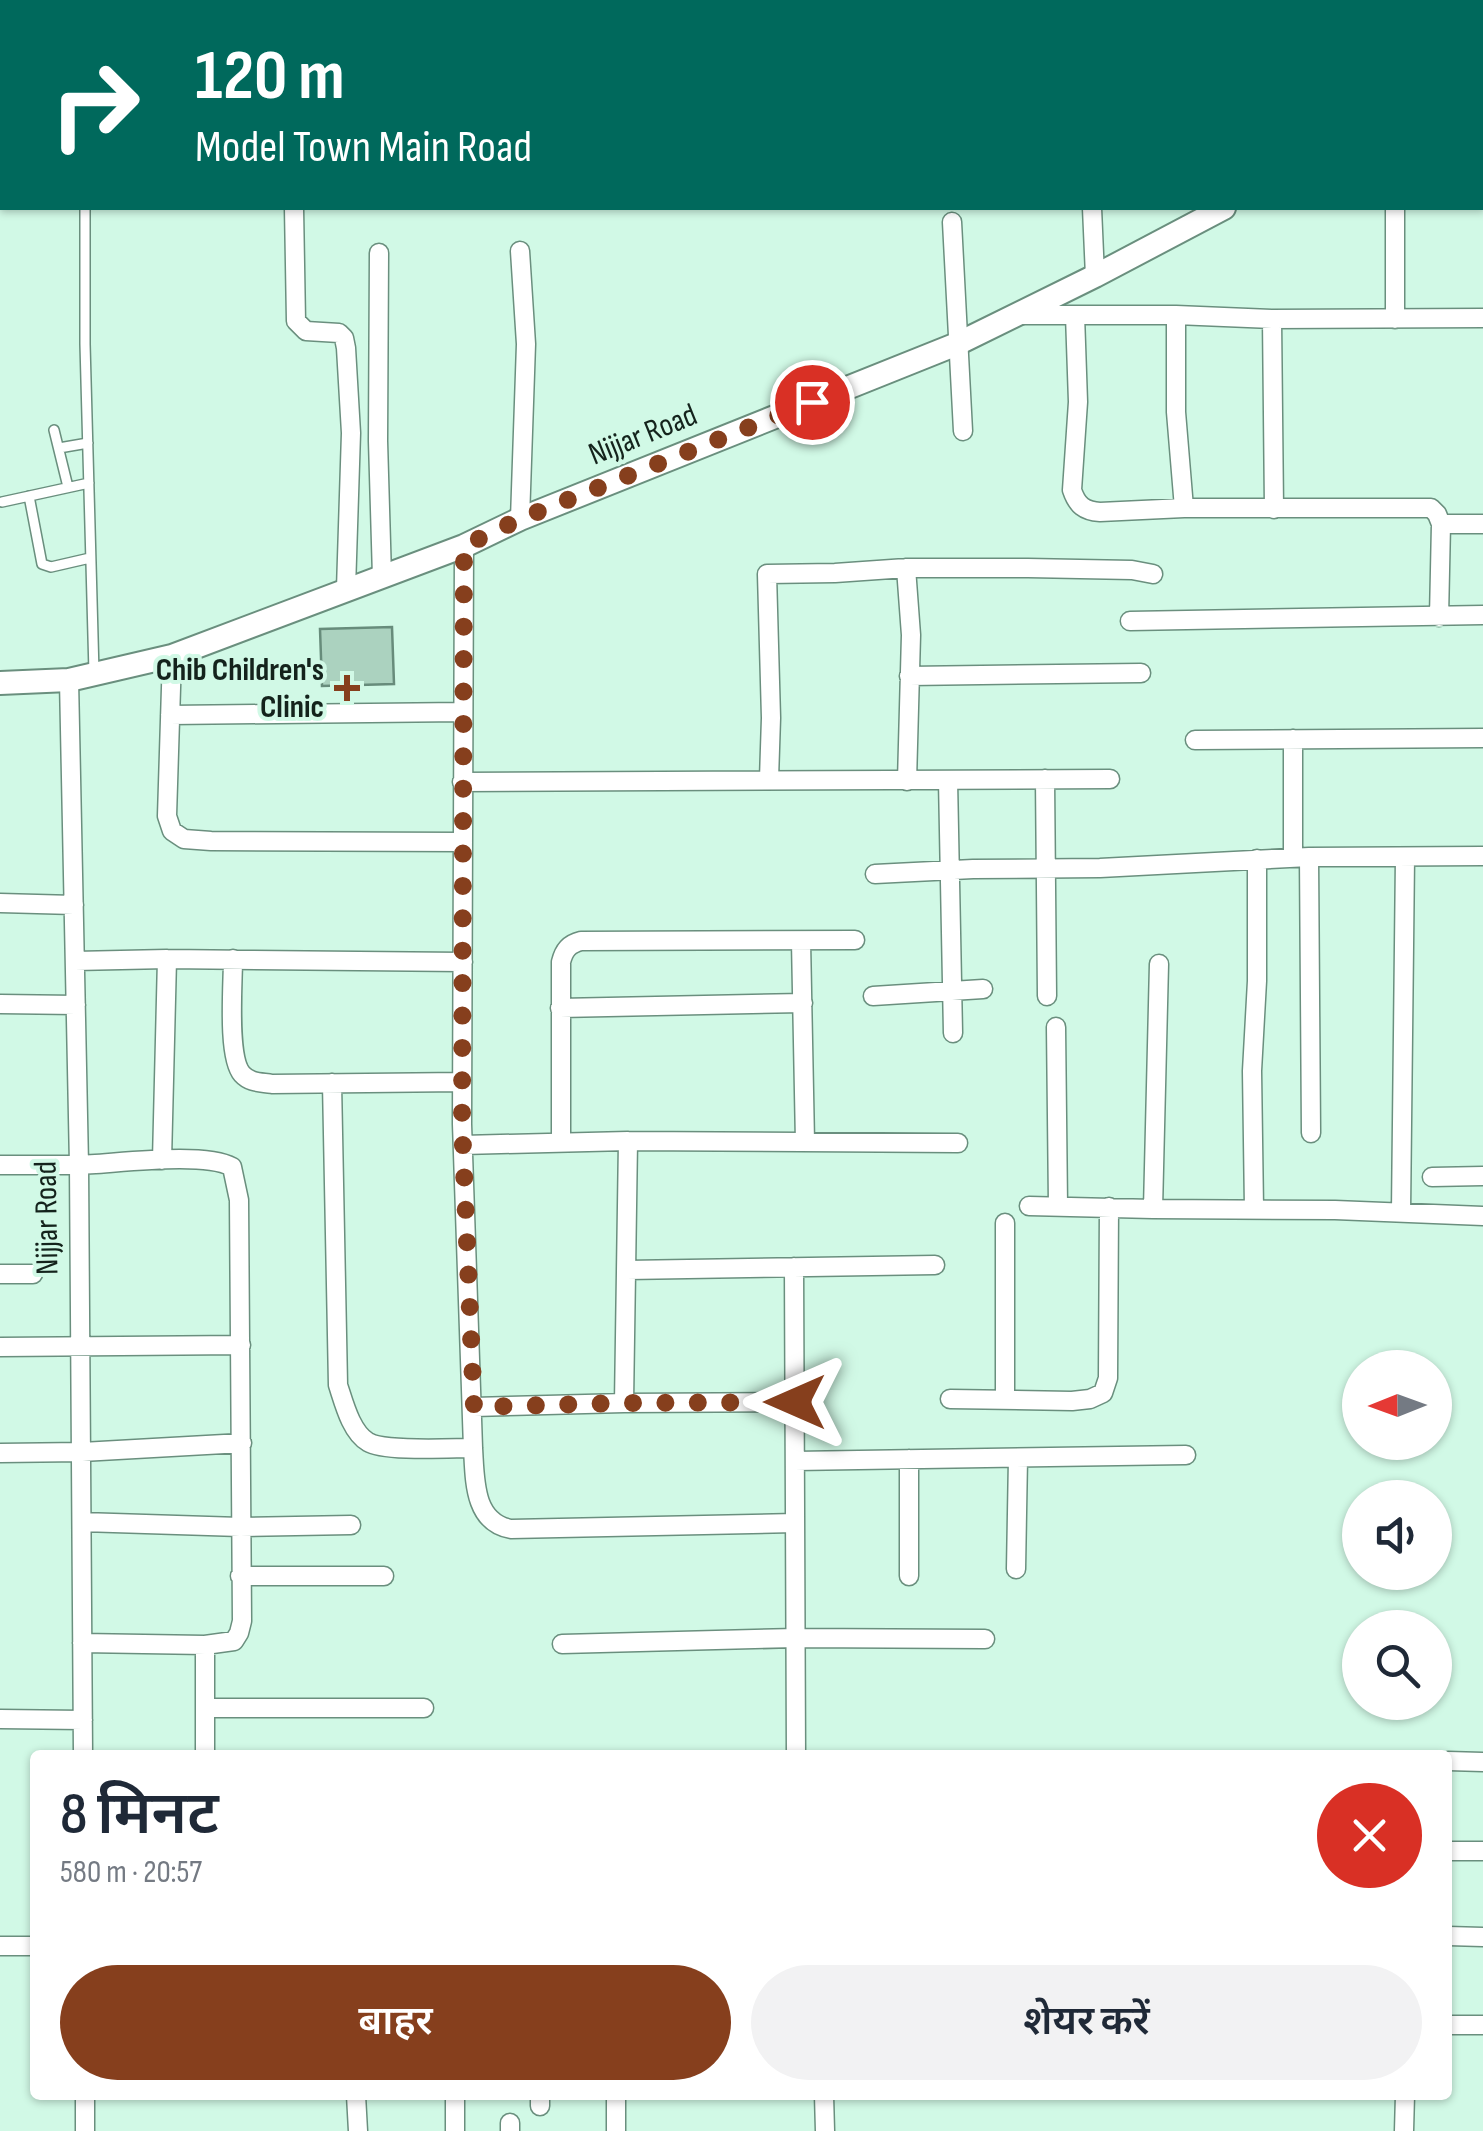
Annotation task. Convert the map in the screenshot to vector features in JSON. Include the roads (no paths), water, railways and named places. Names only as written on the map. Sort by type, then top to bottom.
[{"type":"street","points":[[294,210],[296,322],[306,331],[339,333],[346,348],[350,433],[346,589]]},
{"type":"street","points":[[1092,210],[1095,276]]},
{"type":"street","name":"Nijjar Road","points":[[0,683],[69,680],[172,656],[464,546],[520,519],[958,344],[1220,210]]},
{"type":"street","points":[[1395,210],[1395,319]]},
{"type":"street","points":[[952,222],[963,431]]},
{"type":"street","points":[[520,250],[526,344],[520,519]]},
{"type":"street","points":[[379,253],[382,577]]},
{"type":"street","points":[[1019,315],[1272,320],[1483,318]]},
{"type":"street","points":[[1075,316],[1078,402],[1072,490],[1076,501],[1089,511],[1100,512],[1430,508],[1438,514],[1440,524],[1439,617]]},
{"type":"street","points":[[1176,316],[1176,412],[1184,508]]},
{"type":"street","points":[[1272,320],[1274,508]]},
{"type":"street","points":[[1440,524],[1483,524]]},
{"type":"street","points":[[464,546],[463,1145],[474,1448],[482,1508],[500,1527],[511,1529],[795,1523]]},
{"type":"street","points":[[906,568],[911,635],[907,781]]},
{"type":"street","points":[[768,779],[771,718],[767,574],[906,568],[1080,568],[1153,574]]},
{"type":"street","points":[[1130,621],[1483,616]]},
{"type":"street","points":[[172,656],[167,816],[172,831],[184,839],[463,842]]},
{"type":"street","points":[[909,676],[1141,673]]},
{"type":"street","name":"Nijjar Road","points":[[69,680],[80,1164],[83,1750]]},
{"type":"street","points":[[170,715],[462,712]]},
{"type":"street","points":[[1196,740],[1483,738]]},
{"type":"street","points":[[1293,739],[1311,1133]]},
{"type":"street","points":[[1046,779],[1046,996]]},
{"type":"street","points":[[462,782],[1110,779]]},
{"type":"street","points":[[948,780],[953,1033]]},
{"type":"street","points":[[875,874],[1301,858],[1483,856]]},
{"type":"street","points":[[1401,1212],[1405,857]]},
{"type":"street","points":[[1254,1209],[1252,1071],[1257,860]]},
{"type":"street","points":[[0,904],[74,904]]},
{"type":"street","points":[[560,1142],[561,962],[573,943],[855,940]]},
{"type":"street","points":[[801,941],[805,1142]]},
{"type":"street","points":[[162,1160],[166,959]]},
{"type":"street","points":[[233,960],[233,1048],[240,1072],[253,1082],[462,1082]]},
{"type":"street","points":[[75,961],[463,962]]},
{"type":"street","points":[[1153,1209],[1159,964]]},
{"type":"street","points":[[873,996],[984,989]]},
{"type":"street","points":[[0,1004],[76,1005]]},
{"type":"street","points":[[560,1008],[802,1004]]},
{"type":"street","points":[[1056,1027],[1058,1206]]},
{"type":"street","points":[[332,1083],[338,1386],[351,1421],[366,1442],[384,1447],[474,1448]]},
{"type":"street","points":[[463,1145],[628,1141],[958,1144]]},
{"type":"street","points":[[624,1403],[628,1141]]},
{"type":"street","points":[[0,1165],[222,1161],[232,1166],[239,1200],[239,1633],[234,1641],[205,1645],[82,1643]]},
{"type":"street","points":[[1432,1177],[1483,1176]]},
{"type":"street","points":[[1029,1206],[1483,1216]]},
{"type":"street","points":[[950,1399],[1072,1401],[1103,1394],[1108,1378],[1109,1207]]},
{"type":"street","points":[[1005,1223],[1005,1400]]},
{"type":"street","points":[[627,1270],[935,1265]]},
{"type":"street","points":[[794,1266],[796,1750]]},
{"type":"street","points":[[0,1274],[34,1274]]},
{"type":"street","points":[[0,1347],[241,1345]]},
{"type":"street","points":[[474,1407],[795,1402]]},
{"type":"street","points":[[0,1453],[242,1444]]},
{"type":"street","points":[[795,1461],[1186,1456]]},
{"type":"street","points":[[1016,1570],[1018,1458]]},
{"type":"street","points":[[909,1460],[909,1576]]},
{"type":"street","points":[[82,1522],[351,1525]]},
{"type":"street","points":[[240,1576],[384,1576]]},
{"type":"street","points":[[562,1644],[796,1638],[985,1639]]},
{"type":"street","points":[[205,1645],[206,1750]]},
{"type":"street","points":[[206,1708],[424,1708]]},
{"type":"street","points":[[0,1719],[83,1720]]},
{"type":"street","points":[[1452,1761],[1483,1762]]},
{"type":"street","points":[[1452,1851],[1483,1851]]},
{"type":"street","points":[[1452,1936],[1483,1937]]},
{"type":"street","points":[[0,1946],[30,1946]]},
{"type":"street","points":[[1452,2025],[1483,2025]]},
{"type":"street","points":[[85,2131],[86,2100]]},
{"type":"street","points":[[356,2100],[358,2131]]},
{"type":"street","points":[[455,2100],[455,2131]]},
{"type":"street","points":[[616,2100],[616,2131]]},
{"type":"street","points":[[824,2100],[825,2131]]},
{"type":"street","points":[[1404,2100],[1404,2131]]},
{"type":"lane","points":[[85,210],[94,676]]},
{"type":"lane","points":[[54,430],[68,488]]},
{"type":"lane","points":[[59,448],[88,443]]},
{"type":"lane","points":[[2,502],[89,483]]},
{"type":"lane","points":[[29,496],[42,564],[51,567],[90,558]]},
{"type":"place","name":"Chib Children's Clinic","points":[[347,688]]}]
